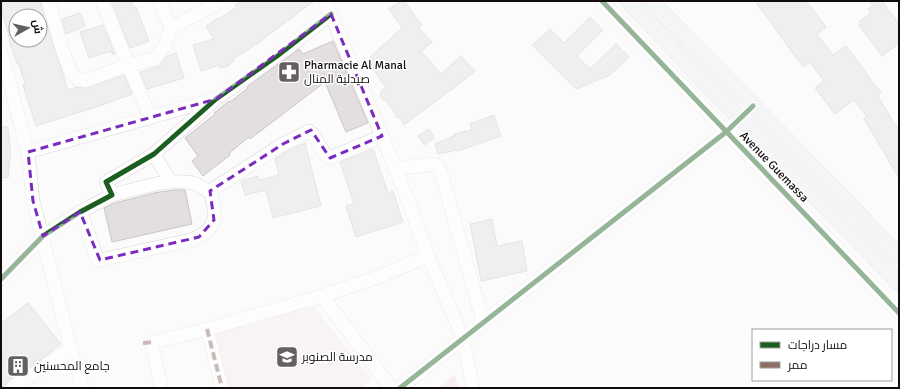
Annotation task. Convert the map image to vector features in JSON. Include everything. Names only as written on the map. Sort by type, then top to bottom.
[{"type":"main road","name":"Avenue Guemassa","points":[[628,1],[899,283]]},
{"type":"main road","points":[[651,1],[899,256]]},
{"type":"street","points":[[48,1],[62,49],[72,73],[77,79],[84,81],[128,65],[154,59],[165,46],[172,25]]},
{"type":"street","points":[[102,1],[150,117]]},
{"type":"street","points":[[160,1],[167,20],[172,25]]},
{"type":"street","points":[[325,1],[382,136],[428,256],[463,338],[473,388]]},
{"type":"street","name":"Avenue Guemassa","points":[[602,1],[899,313]]},
{"type":"street","points":[[172,25],[179,24],[217,2]]},
{"type":"street","points":[[112,195],[106,182],[154,154],[216,99],[282,52],[331,14]]},
{"type":"street","points":[[1,52],[28,152],[33,201],[71,349],[84,388]]},
{"type":"street","points":[[28,152],[216,99]]},
{"type":"street","points":[[400,388],[726,132],[753,106]]},
{"type":"street","points":[[210,191],[283,144],[309,131],[313,134],[326,156],[330,158],[382,136]]},
{"type":"street","points":[[154,154],[170,181]]},
{"type":"street","points":[[395,169],[433,164],[438,166],[440,169],[483,322]]},
{"type":"street","points":[[1,279],[43,236],[80,212],[112,195],[170,181],[195,183],[210,191]]},
{"type":"street","points":[[80,212],[97,259],[103,260],[199,237],[211,226],[214,220],[213,202],[210,191]]},
{"type":"street","points":[[159,388],[160,384],[153,343],[322,296],[378,277],[428,256]]},
{"type":"street","points":[[322,296],[392,388]]},
{"type":"street","points":[[207,329],[222,388]]},
{"type":"street","points":[[12,388],[71,349]]},
{"type":"highlighted area","points":[[331,14],[382,136],[330,158],[311,130],[283,144],[210,191],[214,220],[199,237],[100,260],[80,212],[43,236],[33,201],[28,152],[216,99]]},
{"type":"shaded area","name":"مدرسة الصنوبر","points":[[313,305],[372,380],[362,388],[228,388],[214,334]]},
{"type":"shaded area","points":[[455,374],[458,388],[438,388]]},
{"type":"building","points":[[1,1],[40,1],[42,8],[8,8],[8,33],[1,9]]},
{"type":"building","points":[[111,1],[131,1],[134,8],[136,7],[149,41],[130,48]]},
{"type":"building","points":[[242,1],[314,1],[258,43],[233,59],[234,61],[228,66],[220,68],[220,65],[201,71],[193,45],[214,39],[206,26],[237,7],[235,5]]},
{"type":"building","points":[[401,1],[404,1],[422,25],[419,28],[432,42],[421,51],[441,74],[461,56],[475,71],[404,125],[400,117],[398,118],[386,100],[384,101],[380,96],[382,90],[386,88],[369,62],[372,59],[370,57],[402,28],[389,9]]},
{"type":"building","points":[[755,1],[806,1],[826,27],[817,34],[833,55],[846,46],[881,93],[878,96],[899,131],[899,178],[864,119],[867,117],[854,100],[835,114],[815,88],[824,81],[810,62],[803,67]]},
{"type":"building","points":[[869,1],[882,1],[899,24],[899,43],[882,56],[859,25],[861,24],[859,22],[871,13],[868,9],[873,6]]},
{"type":"building","points":[[80,13],[85,26],[66,34],[62,19]]},
{"type":"building","points":[[590,17],[603,30],[577,56],[590,69],[616,44],[629,57],[610,75],[576,89],[532,45],[550,29],[564,43]]},
{"type":"building","points":[[103,25],[115,54],[113,55],[111,51],[89,58],[80,32]]},
{"type":"building","points":[[48,28],[68,90],[77,87],[88,88],[124,75],[132,94],[36,126],[23,85],[25,84],[19,64],[17,64],[12,48],[48,48]]},
{"type":"building","points":[[333,41],[368,123],[346,132],[325,82],[250,139],[249,137],[233,150],[229,154],[230,155],[203,176],[192,161],[198,156],[185,138],[229,101],[230,102],[248,88],[247,87],[299,49],[303,54]]},
{"type":"building","points":[[176,53],[184,78],[147,89],[140,72],[162,65],[161,63],[167,56]]},
{"type":"building","points":[[494,115],[501,136],[458,151],[438,154],[435,144],[454,136],[454,134],[472,130],[470,124]]},
{"type":"building","points":[[1,127],[8,127],[11,158],[8,178],[1,177]]},
{"type":"building","points":[[429,129],[434,138],[424,145],[418,136]]},
{"type":"building","points":[[305,143],[321,206],[273,218],[266,190],[245,195],[241,181],[258,176],[259,180],[279,175],[275,159],[287,151]]},
{"type":"building","points":[[373,149],[388,193],[393,191],[403,222],[356,237],[346,206],[354,204],[340,162]]},
{"type":"building","points":[[185,190],[192,224],[112,242],[104,208],[115,203],[154,193]]},
{"type":"building","points":[[492,219],[497,246],[522,241],[527,271],[481,281],[470,224]]},
{"type":"building","name":"جامع المحسنين","points":[[28,303],[61,344],[46,356],[8,381],[4,388],[1,388],[1,324]]},
{"type":"marked path","points":[[207,329],[222,388]]},
{"type":"marked path","points":[[143,343],[154,342]]},
{"type":"cycle path","points":[[602,1],[899,313]]},
{"type":"cycle path","points":[[1,279],[43,236],[80,212],[112,195],[106,182],[154,154],[216,99],[277,56],[331,14]]},
{"type":"cycle path","points":[[400,388],[726,132],[753,106]]},
{"type":"place","name":"Pharmacie Al Manal صيدلية المنال","points":[[289,72]]},
{"type":"place","name":"مدرسة الصنوبر","points":[[287,357]]},
{"type":"place","name":"جامع المحسنين","points":[[18,366]]}]
